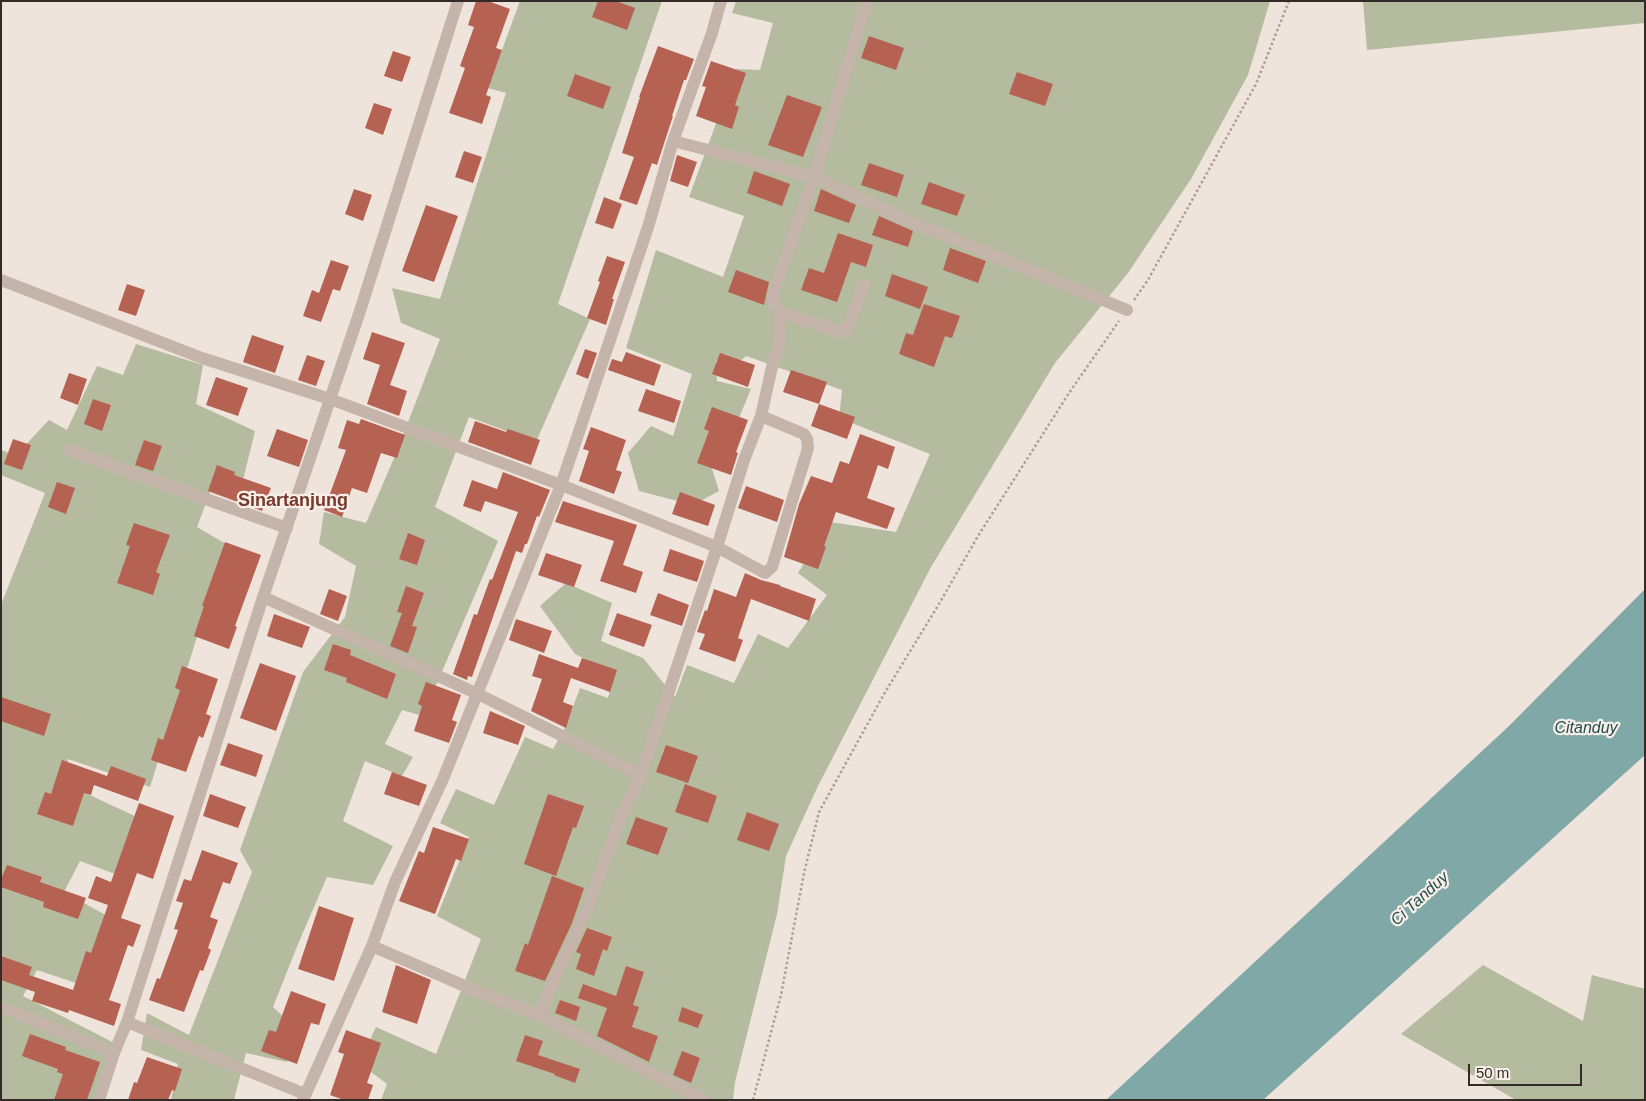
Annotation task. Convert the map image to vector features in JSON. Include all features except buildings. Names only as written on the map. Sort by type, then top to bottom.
[{"type":"street","points":[[99,1100],[114,1053],[127,1022],[286,528],[360,312],[458,1]]},
{"type":"street","points":[[127,1022],[304,1097],[372,946],[395,882],[442,780],[561,485],[648,227],[673,141],[712,33],[721,1]]},
{"type":"street","points":[[538,1015],[587,909],[620,818],[641,775],[744,460],[761,416],[772,367],[779,346],[780,312],[774,303],[774,291],[814,178],[866,2]]},
{"type":"street","points":[[673,141],[814,178],[905,220],[1127,310]]},
{"type":"street","points":[[1,280],[202,358],[330,399],[561,485],[717,547],[765,573],[772,567],[808,448],[804,434],[761,416]]},
{"type":"street","points":[[780,312],[843,333],[847,329],[864,285]]},
{"type":"street","points":[[69,450],[286,528]]},
{"type":"street","points":[[264,597],[478,694],[641,775]]},
{"type":"street","points":[[372,946],[481,993],[538,1015],[704,1100]]},
{"type":"street","points":[[1,1007],[114,1053]]},
{"type":"path","points":[[753,1100],[781,995],[804,873],[818,812],[884,694],[978,536],[1069,393],[1148,280],[1256,84],[1289,1]]},
{"type":"green space","points":[[520,1],[662,1],[558,304],[590,319],[536,442],[469,417],[435,507],[498,541],[423,716],[402,710],[385,744],[413,757],[402,776],[365,761],[343,821],[393,846],[373,885],[327,877],[273,1007],[300,1032],[287,1062],[246,1053],[234,1100],[171,1100],[178,1064],[141,1050],[147,1013],[189,1035],[252,872],[240,850],[303,672],[345,617],[356,566],[319,544],[324,512],[366,523],[395,456],[440,339],[401,323],[392,288],[440,299],[506,93],[488,88]]},
{"type":"green space","points":[[736,1],[1270,1],[1248,75],[1191,179],[1128,273],[1055,363],[931,567],[817,788],[786,856],[777,914],[735,1082],[733,1100],[381,1100],[387,1084],[359,1063],[376,1027],[436,1054],[481,939],[437,916],[469,837],[440,823],[456,789],[494,805],[525,737],[553,749],[566,726],[580,688],[608,698],[614,673],[575,654],[540,606],[566,583],[612,603],[601,641],[643,658],[675,697],[687,665],[734,683],[758,634],[788,648],[827,595],[798,573],[830,522],[896,532],[930,454],[839,418],[842,390],[746,356],[735,366],[716,360],[717,381],[751,389],[736,425],[710,462],[719,491],[693,505],[639,491],[628,453],[651,426],[673,436],[692,374],[626,348],[656,250],[723,277],[744,216],[689,197],[736,69],[760,70],[773,23],[732,13]]},
{"type":"green space","points":[[1363,1],[1645,1],[1645,23],[1367,50]]},
{"type":"green space","points":[[136,344],[203,365],[196,404],[255,431],[242,484],[216,476],[197,527],[226,544],[150,787],[68,759],[66,784],[139,818],[118,875],[80,861],[64,892],[111,918],[85,986],[37,970],[23,996],[122,1047],[104,1100],[1,1100],[1,605],[45,493],[1,475],[1,450],[16,455],[49,420],[67,430],[97,366],[123,375]]},
{"type":"green space","points":[[1483,965],[1583,1021],[1592,975],[1645,989],[1645,1100],[1516,1100],[1401,1034]]},
{"type":"water","name":"Citanduy","points":[[1645,589],[1645,755],[1263,1100],[1106,1100],[1509,726]]},
{"type":"district","name":"Sinartanjung","points":[[293,501]]},
{"type":"water label","name":"Ci Tanduy","points":[[1420,899]]}]
